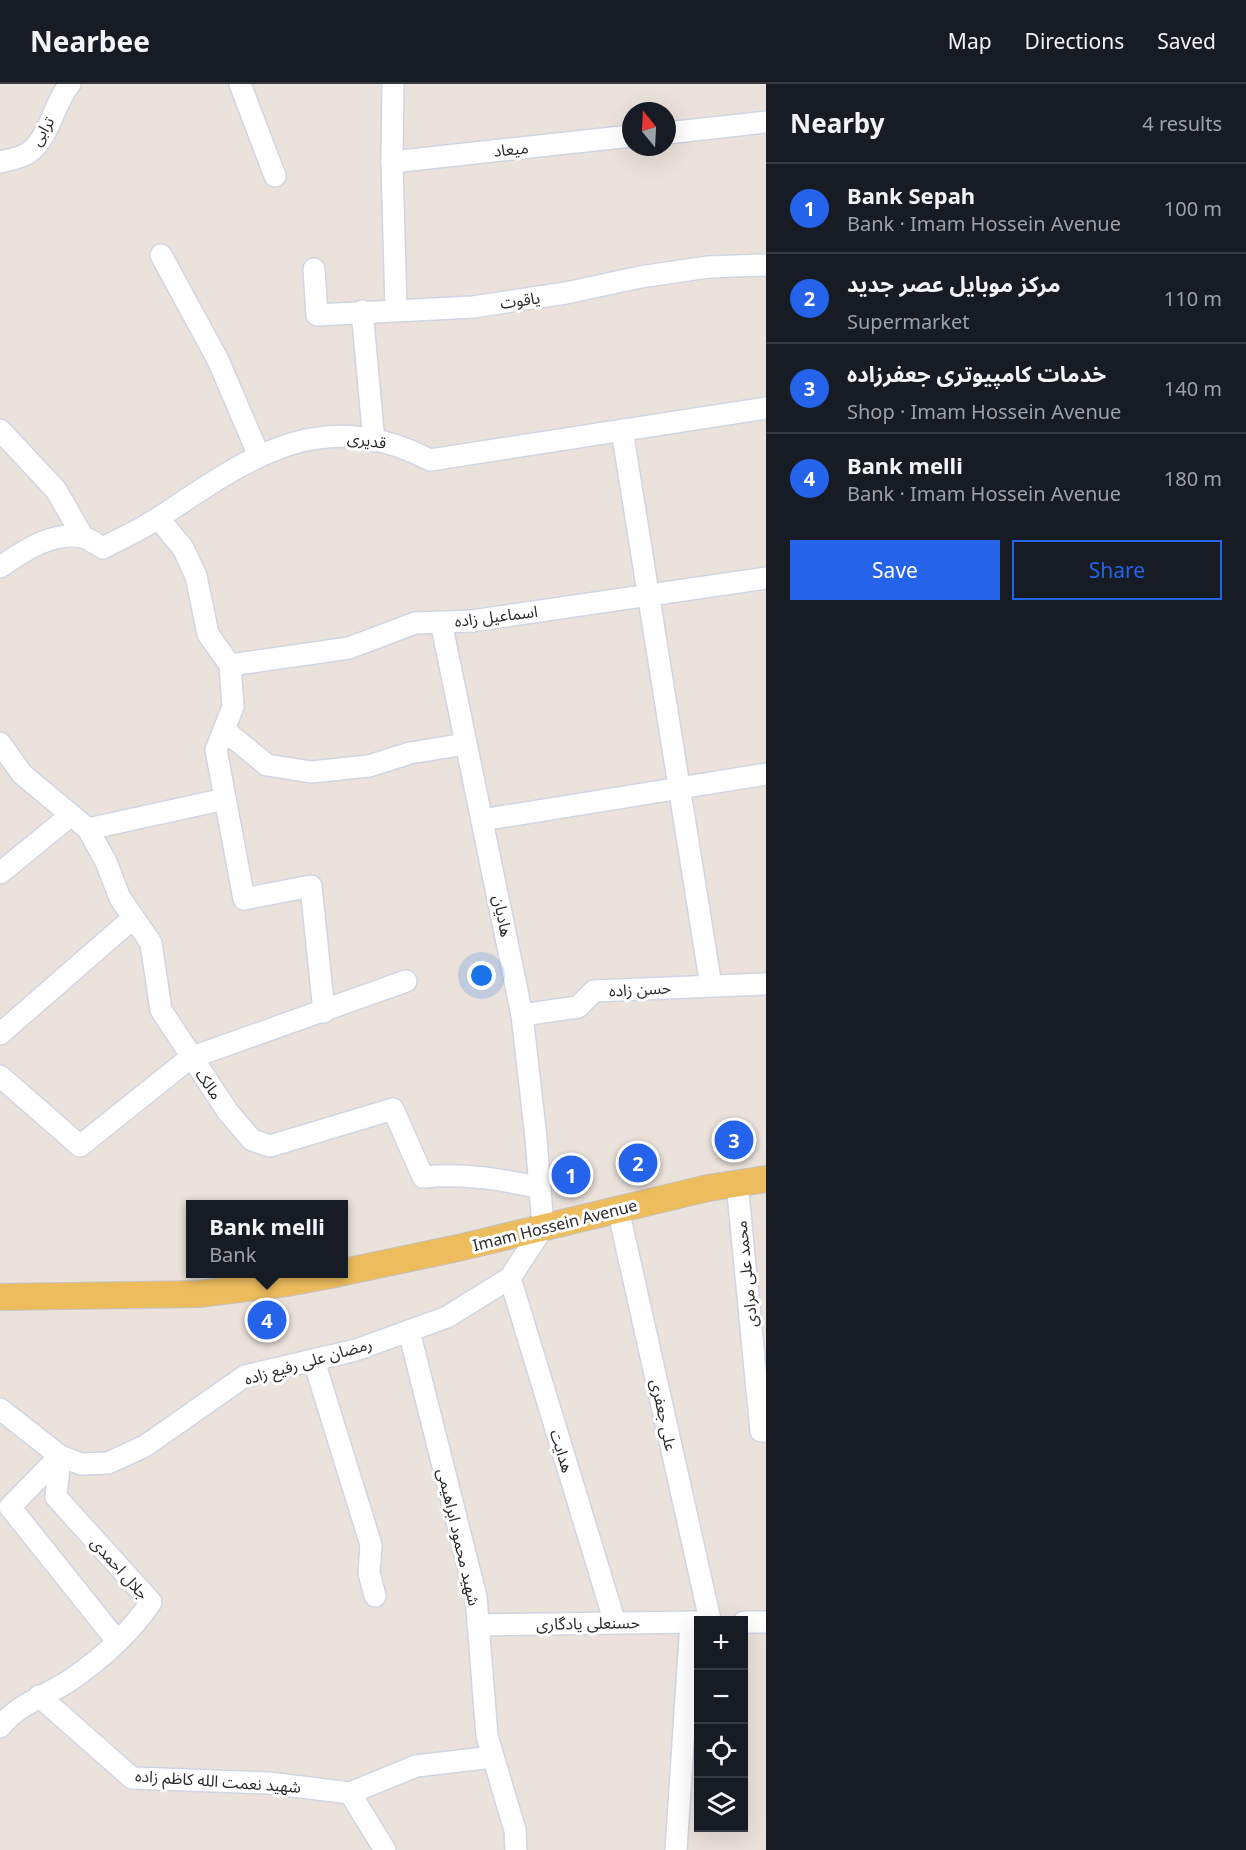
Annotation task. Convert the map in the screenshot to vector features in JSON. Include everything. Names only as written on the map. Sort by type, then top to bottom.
[{"type":"main road","name":"Imam Hossein Avenue","points":[[348,1271],[458,1248],[666,1184],[766,1167]]},
{"type":"main road","name":"Imam Hossein Avenue","points":[[348,1257],[543,1220],[618,1209],[737,1183],[766,1179]]},
{"type":"main road","points":[[0,1282],[198,1278]]},
{"type":"main road","points":[[0,1297],[200,1294],[314,1278]]},
{"type":"street","name":"ترابی","points":[[0,162],[28,154],[44,133],[62,93],[70,84]]},
{"type":"street","points":[[240,84],[275,176]]},
{"type":"street","points":[[393,84],[392,162],[396,309]]},
{"type":"street","points":[[676,132],[766,122]]},
{"type":"street","name":"میعاد","points":[[392,162],[622,137]]},
{"type":"street","points":[[161,255],[218,360],[259,456]]},
{"type":"street","name":"یاقوت","points":[[314,269],[317,315],[362,310],[473,307],[566,293],[640,277],[708,267],[766,265]]},
{"type":"street","points":[[362,310],[374,441]]},
{"type":"street","name":"قدیری","points":[[0,567],[27,549],[52,538],[83,537],[103,548],[158,518],[227,472],[280,446],[322,437],[345,435],[403,446],[430,460],[766,408]]},
{"type":"street","points":[[0,430],[56,490],[83,537]]},
{"type":"street","points":[[622,430],[711,986]]},
{"type":"street","points":[[158,518],[183,548],[196,576],[208,634],[230,665],[233,708],[216,750],[244,899],[311,886],[324,1012]]},
{"type":"street","name":"اسماعیل زاده","points":[[230,665],[349,648],[415,623],[472,621],[766,578]]},
{"type":"street","name":"هادیان","points":[[441,622],[522,1015],[543,1220]]},
{"type":"street","points":[[224,730],[267,765],[311,772],[369,766],[410,753],[465,744]]},
{"type":"street","name":"مالک","points":[[0,743],[22,774],[88,829],[106,862],[120,898],[132,919],[151,943],[160,1010],[228,1112],[252,1140],[270,1146],[393,1109],[423,1177],[448,1174],[494,1178],[540,1188]]},
{"type":"street","points":[[482,820],[766,774]]},
{"type":"street","points":[[88,829],[225,799]]},
{"type":"street","points":[[0,873],[71,814]]},
{"type":"street","points":[[0,1034],[132,919]]},
{"type":"street","points":[[0,1076],[80,1146],[190,1058],[406,981]]},
{"type":"street","name":"حسن زاده","points":[[522,1015],[578,1007],[594,992],[766,984]]},
{"type":"street","name":"محمد علی مرادی","points":[[737,1183],[761,1431],[766,1431]]},
{"type":"street","name":"علی جعفری","points":[[618,1209],[699,1616]]},
{"type":"street","name":"رمضان علی رفیع زاده","points":[[0,1409],[60,1456],[81,1464],[108,1463],[145,1446],[245,1376],[356,1350],[447,1317],[510,1278],[543,1220]]},
{"type":"street","name":"هدایت","points":[[510,1278],[615,1623]]},
{"type":"street","name":"شهید محمود ابراهیمی","points":[[409,1331],[476,1597],[487,1736],[515,1830],[516,1850]]},
{"type":"street","points":[[314,1361],[371,1545],[369,1573],[375,1596]]},
{"type":"street","points":[[60,1456],[10,1507],[117,1641]]},
{"type":"street","name":"جلال احمدی","points":[[0,1727],[9,1717],[39,1696],[72,1679],[135,1626],[152,1602],[56,1497],[60,1456]]},
{"type":"street","name":"حسنعلی یادگاری","points":[[478,1625],[694,1621]]},
{"type":"street","points":[[748,1622],[766,1622]]},
{"type":"street","name":"علی جعفری","points":[[676,1850],[695,1670]]},
{"type":"street","name":"شهید نعمت الله کاظم زاده","points":[[39,1696],[132,1778],[268,1783],[350,1793],[416,1766],[493,1756]]},
{"type":"street","points":[[350,1793],[385,1850]]},
{"type":"place","name":"خدمات کامپیوتری جعفرزاده","points":[[734,1140]]},
{"type":"place","name":"مرکز موبایل عصر جدید","points":[[638,1163]]},
{"type":"place","name":"Bank Sepah","points":[[571,1175]]},
{"type":"place","name":"Bank melli","points":[[267,1320]]}]
